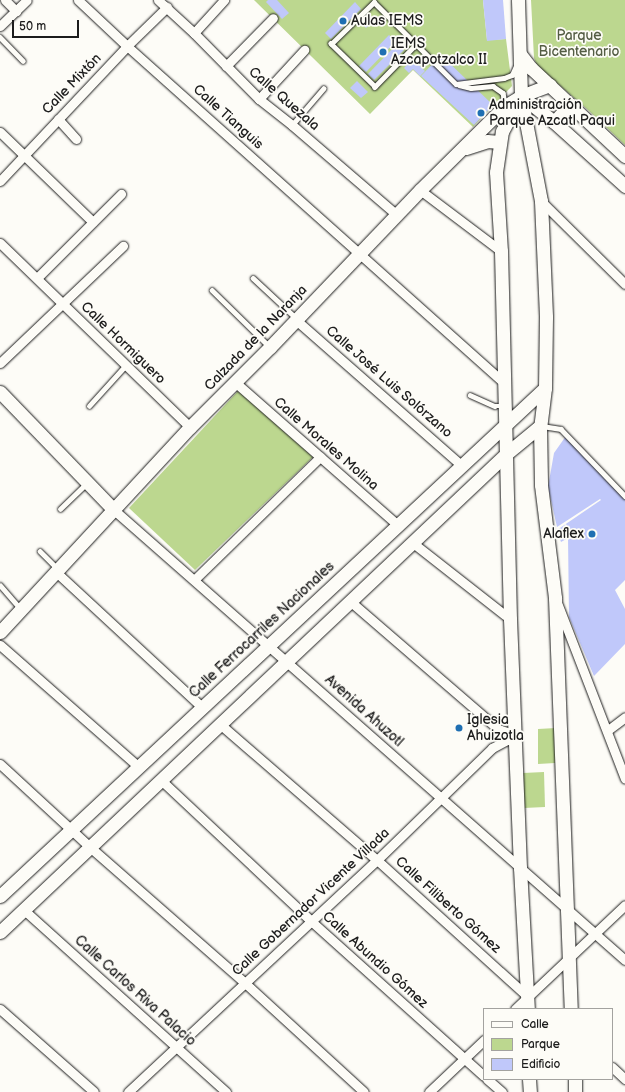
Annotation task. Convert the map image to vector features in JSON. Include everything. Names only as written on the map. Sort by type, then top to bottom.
[{"type":"main road","points":[[518,0],[521,96],[540,200],[546,317],[545,388],[540,426],[541,484],[555,598],[571,1008]]},
{"type":"main road","points":[[520,54],[531,68],[625,156]]},
{"type":"main road","name":"Calzada de la Naranja","points":[[0,632],[190,427],[236,383],[420,190],[505,106],[521,96],[550,85]]},
{"type":"main road","points":[[521,96],[554,122],[625,186]]},
{"type":"main road","points":[[521,96],[501,136],[496,172],[501,251],[510,620],[516,735],[520,868],[528,1003]]},
{"type":"main road","points":[[554,122],[570,104]]},
{"type":"main road","points":[[487,124],[494,124],[501,136]]},
{"type":"main road","points":[[461,150],[501,136]]},
{"type":"main road","name":"Calle Ferrocarriles Nacionales","points":[[1,892],[269,646],[545,388]]},
{"type":"main road","points":[[0,392],[114,510]]},
{"type":"main road","points":[[0,932],[288,662],[506,454],[540,426]]},
{"type":"main road","points":[[529,1080],[530,1092]]},
{"type":"main road","points":[[575,1080],[575,1092]]},
{"type":"street","points":[[5,0],[16,11]]},
{"type":"street","points":[[0,26],[27,0]]},
{"type":"street","name":"Calle Tianguis","points":[[78,0],[127,46],[504,383]]},
{"type":"street","name":"Calle Quezala","points":[[159,0],[259,99],[292,125],[397,215]]},
{"type":"street","points":[[194,33],[224,0]]},
{"type":"street","name":"Calle Mixtón","points":[[0,181],[127,46],[167,7]]},
{"type":"street","points":[[226,66],[273,18]]},
{"type":"street","points":[[259,99],[304,50]]},
{"type":"street","points":[[58,119],[76,139]]},
{"type":"street","points":[[0,132],[93,222]]},
{"type":"street","points":[[420,190],[501,251]]},
{"type":"street","points":[[37,278],[121,194]]},
{"type":"street","points":[[540,200],[625,284]]},
{"type":"street","name":"Calle Hormiguero","points":[[0,243],[190,427]]},
{"type":"street","points":[[0,363],[122,246]]},
{"type":"street","name":"Calle José Luis Solórzano","points":[[297,319],[462,466]]},
{"type":"street","name":"Calle Morales Molina","points":[[236,383],[398,526]]},
{"type":"street","points":[[194,579],[320,457]]},
{"type":"street","name":"Avenida Ahuzotl","points":[[114,510],[625,960]]},
{"type":"street","points":[[413,543],[510,620]]},
{"type":"street","points":[[56,570],[202,707]]},
{"type":"street","points":[[555,598],[608,730],[625,779]]},
{"type":"street","points":[[351,602],[498,729],[516,735]]},
{"type":"street","points":[[0,644],[139,766]]},
{"type":"street","points":[[608,730],[625,717]]},
{"type":"street","name":"Calle Filiberto Gómez","points":[[221,725],[377,860],[528,1003]]},
{"type":"street","name":"Calle Gobernador Vicente Villada","points":[[128,1092],[377,860],[492,748],[516,735]]},
{"type":"street","points":[[0,764],[91,848],[246,983],[364,1092]]},
{"type":"street","name":"Calle Abundio Gómez","points":[[162,781],[310,921],[483,1075]]},
{"type":"street","points":[[517,1008],[528,1003],[568,957],[625,905]]},
{"type":"street","name":"Calle Carlos Riva Palacio","points":[[24,910],[226,1092]]},
{"type":"street","points":[[0,1009],[94,1092]]},
{"type":"street","points":[[428,1092],[483,1041]]},
{"type":"street","points":[[613,1068],[625,1079]]},
{"type":"street","points":[[488,1080],[502,1092]]},
{"type":"lane","points":[[416,45],[375,87],[331,44],[374,2],[456,84],[471,88],[493,86],[503,93],[506,99],[505,106]]},
{"type":"lane","points":[[0,37],[23,61]]},
{"type":"lane","points":[[456,84],[504,78],[512,75],[520,54]]},
{"type":"lane","points":[[292,125],[323,89]]},
{"type":"lane","points":[[253,278],[297,319]]},
{"type":"lane","points":[[212,290],[270,347]]},
{"type":"lane","points":[[88,406],[126,365]]},
{"type":"lane","points":[[470,395],[495,406],[504,406]]},
{"type":"lane","points":[[540,426],[561,429],[625,496]]},
{"type":"lane","points":[[60,509],[87,483]]},
{"type":"lane","points":[[40,551],[56,570]]},
{"type":"lane","points":[[0,586],[21,609]]},
{"type":"green space","points":[[254,0],[483,0],[487,40],[506,39],[512,86],[473,127],[413,70],[370,114]]},
{"type":"green space","name":"Parque Bicentenario","points":[[531,0],[625,0],[625,145],[536,63],[534,58]]},
{"type":"green space","points":[[238,391],[313,457],[195,570],[129,508]]},
{"type":"green space","points":[[556,728],[555,763],[538,764],[538,729]]},
{"type":"green space","points":[[544,772],[545,807],[524,808],[523,773]]},
{"type":"building","points":[[268,0],[277,0],[289,13],[282,19],[266,2]]},
{"type":"building","points":[[483,0],[503,0],[506,39],[487,41]]},
{"type":"building","name":"Aulas IEMS","points":[[355,2],[361,9],[331,39],[325,33]]},
{"type":"building","name":"Aulas IEMS","points":[[368,13],[375,20],[366,28],[360,22]]},
{"type":"building","name":"Aulas IEMS","points":[[389,35],[396,41],[366,72],[359,66]]},
{"type":"building","name":"Aulas IEMS","points":[[398,43],[404,50],[374,80],[368,74]]},
{"type":"building","points":[[441,55],[493,105],[474,125],[421,76]]},
{"type":"building","points":[[413,59],[425,71],[420,76],[413,69],[409,73],[404,68]]},
{"type":"building","points":[[357,81],[368,92],[361,98],[350,88]]},
{"type":"building","points":[[566,436],[625,498],[625,580],[615,590],[625,609],[625,644],[594,676],[569,617],[568,538],[561,542],[557,530],[601,500],[600,499],[557,527],[548,487],[554,453]]},
{"type":"place","name":"Aulas IEMS","points":[[343,21]]},
{"type":"place","name":"IEMS Azcapotzalco II","points":[[383,52]]},
{"type":"place","name":"Administración Parque Azcatl Paqui","points":[[481,113]]},
{"type":"place","name":"Alaflex","points":[[592,534]]},
{"type":"place","name":"Iglesia Ahuizotla","points":[[459,728]]}]
